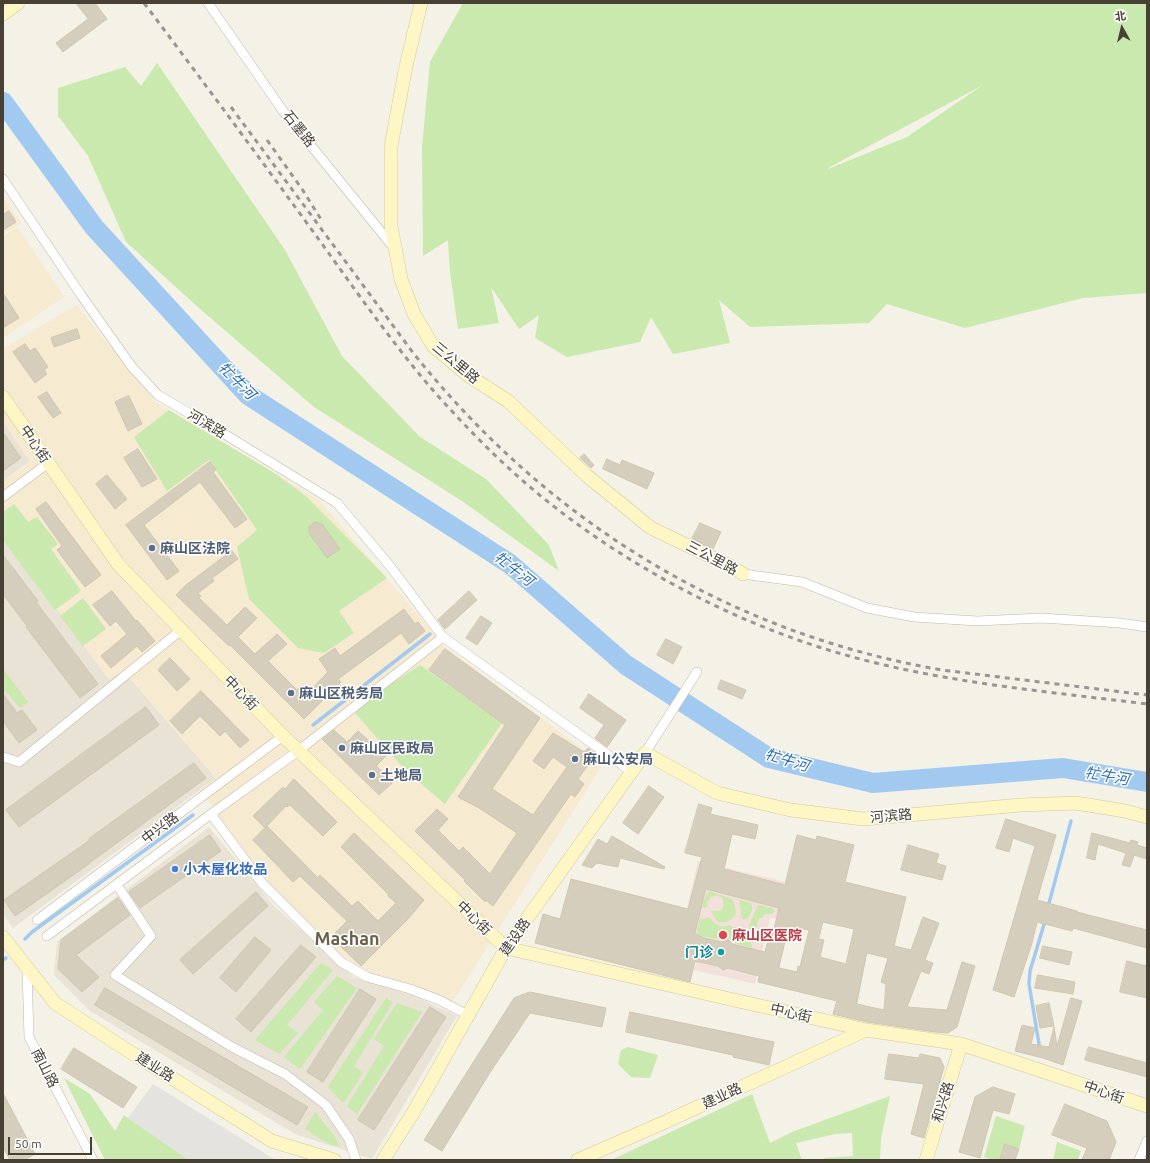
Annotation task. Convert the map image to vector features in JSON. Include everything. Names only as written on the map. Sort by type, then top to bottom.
[{"type":"street","points":[[3,14],[18,3]]},
{"type":"street","name":"石墨路","points":[[208,3],[284,110],[396,250]]},
{"type":"street","name":"三公里路","points":[[421,3],[406,66],[391,146],[391,226],[401,279],[414,314],[433,346],[469,376],[508,401],[586,475],[651,528],[730,566],[743,574]]},
{"type":"street","name":"河滨路","points":[[3,179],[78,291],[132,367],[158,395],[336,503],[390,566],[443,637],[632,772]]},
{"type":"street","name":"中心街","points":[[3,396],[118,564],[298,751],[506,948],[866,1030],[961,1044],[1147,1106]]},
{"type":"street","points":[[3,497],[48,463]]},
{"type":"street","points":[[743,574],[802,582],[867,608],[914,617],[977,620],[1041,618],[1120,623],[1147,627]]},
{"type":"street","points":[[3,757],[19,762],[182,630]]},
{"type":"street","points":[[47,936],[210,814],[298,751],[443,637]]},
{"type":"street","points":[[645,753],[697,672]]},
{"type":"street","name":"中兴路","points":[[37,920],[283,736]]},
{"type":"street","name":"河滨路","points":[[645,753],[717,793],[791,810],[863,819],[1021,805],[1076,803],[1125,811],[1147,817]]},
{"type":"street","name":"建设路","points":[[383,1160],[401,1132],[506,948],[645,753]]},
{"type":"street","points":[[210,814],[262,883],[341,962],[367,977],[410,989],[440,1000],[468,1015]]},
{"type":"street","points":[[117,885],[151,936],[115,975],[232,1047],[285,1074],[326,1105],[349,1138],[356,1160]]},
{"type":"street","name":"建业路","points":[[3,937],[55,1003],[272,1141],[334,1160]]},
{"type":"street","name":"南山路","points":[[27,969],[29,1037],[93,1160]]},
{"type":"street","name":"建业路","points":[[578,1160],[866,1030]]},
{"type":"street","name":"和兴路","points":[[926,1160],[961,1044]]},
{"type":"street","points":[[1138,1160],[1147,1141]]},
{"type":"shaded area","points":[[3,196],[21,223],[3,234]]},
{"type":"shaded area","points":[[17,227],[64,297],[3,338],[3,237]]},
{"type":"shaded area","points":[[76,305],[156,402],[319,500],[443,645],[603,764],[453,1001],[391,978],[374,974],[346,959],[329,944],[267,881],[200,790],[216,778],[124,670],[109,680],[3,535],[3,481],[30,461],[3,421],[3,349]]},
{"type":"shaded area","points":[[3,421],[30,461],[3,481]]},
{"type":"shaded area","points":[[3,535],[109,679],[123,670],[216,778],[13,928],[3,914]]},
{"type":"shaded area","points":[[209,827],[275,907],[354,977],[414,996],[457,1016],[372,1159],[295,1134],[90,1011],[54,975],[57,942]]},
{"type":"shaded area","name":"麻山区医院","points":[[698,861],[785,882],[776,919],[770,918],[755,984],[694,970],[696,963],[686,961],[677,952]]},
{"type":"shaded area","points":[[153,1084],[276,1160],[189,1160],[128,1118]]},
{"type":"green space","points":[[463,3],[1147,3],[1147,293],[1083,298],[965,328],[887,304],[869,323],[750,327],[719,300],[730,343],[673,354],[651,317],[640,342],[567,357],[535,338],[539,315],[519,329],[491,287],[499,323],[458,329],[450,272],[448,240],[423,256],[422,147],[430,62]],"holes":[[[983,85],[907,137],[828,169]]]},
{"type":"green space","points":[[157,63],[285,250],[342,356],[420,437],[486,479],[549,545],[559,571],[462,501],[314,407],[199,308],[126,242],[88,156],[58,116],[58,88],[125,67],[141,86]]},
{"type":"green space","points":[[169,410],[276,474],[307,497],[387,578],[339,611],[354,633],[324,653],[298,648],[249,599],[237,547],[257,530],[209,460],[167,491],[134,437]]},
{"type":"green space","points":[[14,504],[28,522],[37,517],[58,544],[51,549],[81,591],[55,610],[3,540],[3,512]]},
{"type":"green space","points":[[83,598],[106,629],[83,646],[60,616]]},
{"type":"green space","points":[[420,665],[502,723],[445,804],[407,772],[355,713],[382,690]]},
{"type":"green space","points":[[3,669],[28,702],[20,708],[6,691],[3,692]]},
{"type":"green space","points":[[709,891],[732,899],[735,905],[736,913],[731,920],[724,923],[719,922],[716,920],[711,911],[719,911],[723,908],[723,899],[719,896],[711,897],[707,903],[708,907],[702,908],[706,894]]},
{"type":"green space","points":[[739,900],[751,903],[752,905],[752,911],[747,919],[742,919]]},
{"type":"green space","points":[[758,905],[772,908],[775,911],[772,914],[765,914],[762,918],[759,918],[754,935],[750,931],[749,925]]},
{"type":"green space","points":[[709,917],[719,926],[731,925],[732,927],[744,929],[752,948],[734,943],[730,939],[726,938],[722,940],[696,935],[700,918],[703,919]]},
{"type":"green space","points":[[321,963],[333,970],[287,1025],[298,1033],[279,1054],[255,1040]]},
{"type":"green space","points":[[337,976],[357,988],[300,1069],[284,1057],[323,1010],[314,1002]]},
{"type":"green space","points":[[386,998],[393,1002],[354,1066],[363,1073],[345,1101],[342,1102],[328,1087]]},
{"type":"green space","points":[[397,1003],[422,1012],[357,1114],[347,1106],[384,1046],[374,1039]]},
{"type":"green space","points":[[628,1047],[658,1055],[650,1078],[631,1077],[618,1064],[621,1050]]},
{"type":"green space","points":[[64,1078],[90,1094],[115,1131],[124,1115],[189,1160],[105,1160]]},
{"type":"green space","points":[[752,1094],[770,1143],[792,1132],[890,1096],[881,1138],[880,1160],[824,1160],[824,1158],[853,1156],[852,1133],[835,1134],[796,1143],[802,1160],[611,1160]]},
{"type":"green space","points":[[315,1112],[336,1138],[339,1146],[329,1144],[305,1129]]},
{"type":"green space","points":[[996,1116],[1025,1126],[1019,1149],[1006,1144],[1000,1160],[993,1160],[984,1157]]},
{"type":"green space","points":[[1057,1142],[1081,1151],[1078,1160],[1053,1160]]},
{"type":"building","points":[[76,3],[95,3],[107,19],[63,52],[56,43],[88,19]]},
{"type":"building","points":[[9,211],[16,222],[3,230],[3,215]]},
{"type":"building","points":[[3,293],[19,318],[3,328]]},
{"type":"building","points":[[77,329],[80,338],[54,347],[51,338]]},
{"type":"building","points":[[25,344],[30,351],[35,348],[48,367],[44,370],[47,374],[35,383],[13,352]]},
{"type":"building","points":[[47,392],[61,413],[53,418],[38,397]]},
{"type":"building","points":[[129,396],[142,424],[128,431],[115,402]]},
{"type":"building","points":[[3,432],[21,458],[3,471]]},
{"type":"building","points":[[138,449],[157,479],[142,487],[124,458]]},
{"type":"building","points":[[584,454],[594,465],[591,468],[580,458]]},
{"type":"building","points":[[607,459],[620,465],[622,460],[654,473],[647,489],[603,469]]},
{"type":"building","points":[[210,462],[216,470],[213,472],[247,519],[235,528],[200,482],[144,525],[179,571],[167,580],[126,525]]},
{"type":"building","points":[[107,475],[127,499],[115,509],[96,484]]},
{"type":"building","points":[[46,502],[101,575],[85,587],[57,550],[62,546],[36,509]]},
{"type":"building","points":[[315,522],[322,524],[340,549],[327,558],[309,533],[309,527]]},
{"type":"building","points":[[700,523],[721,532],[713,549],[692,539]]},
{"type":"building","points":[[232,551],[238,559],[212,578],[214,581],[198,593],[201,596],[199,598],[227,625],[245,607],[257,618],[238,637],[255,654],[277,634],[287,644],[268,661],[297,690],[299,688],[306,695],[328,672],[319,659],[335,648],[340,656],[404,609],[415,624],[418,622],[425,631],[409,644],[401,633],[338,679],[341,682],[304,719],[230,645],[229,646],[176,595],[186,585]]},
{"type":"building","points":[[3,555],[38,601],[36,602],[98,684],[80,698],[3,594]]},
{"type":"building","points":[[112,591],[136,621],[137,620],[155,641],[142,652],[137,646],[111,668],[101,656],[127,634],[116,621],[110,626],[93,605]]},
{"type":"building","points":[[469,591],[477,600],[445,629],[438,620]]},
{"type":"building","points":[[481,616],[492,623],[477,645],[466,638]]},
{"type":"building","points":[[666,639],[682,647],[673,664],[657,655]]},
{"type":"building","points":[[445,649],[540,718],[492,789],[533,815],[567,767],[553,757],[544,769],[533,761],[553,733],[584,752],[588,748],[596,754],[578,779],[584,784],[575,797],[571,794],[493,906],[487,901],[484,901],[464,881],[465,880],[415,831],[437,809],[448,819],[438,830],[459,851],[463,847],[490,874],[517,833],[479,808],[458,797],[505,725],[429,670]]},
{"type":"building","points":[[170,658],[190,679],[177,691],[158,670]]},
{"type":"building","points":[[721,680],[746,690],[742,699],[718,689]]},
{"type":"building","points":[[201,691],[249,740],[240,748],[225,731],[220,736],[200,716],[182,734],[170,721]]},
{"type":"building","points":[[3,694],[17,713],[22,710],[37,730],[19,743],[3,721]]},
{"type":"building","points":[[589,694],[626,720],[607,747],[595,738],[604,725],[580,708]]},
{"type":"building","points":[[146,707],[159,725],[19,827],[6,810]]},
{"type":"building","points":[[334,730],[347,742],[358,731],[386,756],[376,766],[393,782],[379,795],[322,739]]},
{"type":"building","points":[[194,763],[206,778],[15,916],[4,900],[90,840],[89,839]]},
{"type":"building","points":[[294,779],[337,822],[323,836],[290,805],[287,807],[286,806],[265,828],[253,816],[283,787],[285,789]]},
{"type":"building","points":[[649,786],[664,797],[638,834],[623,823]]},
{"type":"building","points":[[699,804],[712,808],[710,814],[758,825],[755,839],[732,834],[724,869],[785,885],[797,835],[816,840],[817,836],[854,845],[845,882],[906,897],[894,946],[911,950],[923,917],[939,923],[925,960],[933,963],[929,974],[921,971],[907,1007],[947,1010],[962,962],[975,966],[957,1027],[948,1033],[935,1032],[867,1022],[833,1014],[837,1001],[758,982],[759,976],[728,968],[723,970],[718,966],[695,961],[690,982],[535,943],[543,914],[560,919],[571,879],[688,909],[702,857],[685,853]],"holes":[[[706,889],[779,908],[774,929],[771,929],[765,952],[732,944],[726,939],[721,942],[695,934]],[[823,922],[854,929],[846,964],[820,957],[824,940],[819,939]],[[789,926],[809,930],[800,967],[798,966],[797,972],[779,968]],[[867,953],[888,958],[881,982],[886,984],[884,1010],[857,1004]]]},
{"type":"building","points":[[1006,819],[1056,835],[1037,900],[1147,930],[1147,948],[1073,928],[1072,931],[1037,922],[1032,943],[1014,997],[993,990],[1035,846],[1013,838],[1009,852],[996,848]]},
{"type":"building","points":[[267,826],[318,878],[320,875],[352,906],[358,901],[378,921],[396,903],[341,847],[354,833],[424,900],[408,919],[361,966],[331,937],[347,921],[300,876],[293,882],[253,840]]},
{"type":"building","points":[[1092,833],[1130,843],[1131,840],[1138,842],[1137,845],[1147,848],[1147,859],[1134,855],[1130,867],[1122,865],[1126,853],[1098,844],[1095,860],[1087,858]]},
{"type":"building","points":[[210,835],[221,851],[140,908],[129,892]]},
{"type":"building","points":[[612,836],[665,867],[664,869],[620,858],[618,867],[597,863],[592,868],[582,865],[598,839],[607,844]]},
{"type":"building","points":[[908,845],[939,854],[936,863],[946,866],[942,880],[901,870]]},
{"type":"building","points":[[256,892],[268,906],[193,974],[180,960]]},
{"type":"building","points":[[118,898],[130,915],[76,955],[99,977],[82,992],[58,969],[61,940]]},
{"type":"building","points":[[255,937],[271,950],[236,992],[220,978]]},
{"type":"building","points":[[301,945],[316,957],[251,1032],[236,1019]]},
{"type":"building","points":[[1043,946],[1072,952],[1069,965],[1040,958]]},
{"type":"building","points":[[1127,961],[1147,966],[1147,998],[1120,992]]},
{"type":"building","points":[[1038,975],[1075,982],[1073,994],[1035,988]]},
{"type":"building","points":[[105,988],[308,1107],[297,1125],[95,1005]]},
{"type":"building","points":[[360,989],[376,999],[323,1082],[307,1072]]},
{"type":"building","points":[[530,992],[606,1008],[602,1027],[530,1013],[489,1074],[442,1151],[424,1140],[514,998]]},
{"type":"building","points":[[1071,998],[1082,1001],[1063,1065],[1015,1051],[1022,1025],[1035,1028],[1031,1044],[1049,1047],[1054,1027],[1057,1046]]},
{"type":"building","points":[[1049,1003],[1054,1026],[1040,1028],[1036,1006]]},
{"type":"building","points":[[430,1007],[446,1017],[374,1130],[358,1120]]},
{"type":"building","points":[[630,1012],[774,1042],[769,1065],[733,1057],[733,1055],[626,1032]]},
{"type":"building","points":[[1089,1047],[1147,1063],[1147,1077],[1085,1060]]},
{"type":"building","points":[[74,1048],[137,1087],[123,1108],[61,1069]]},
{"type":"building","points":[[889,1054],[919,1058],[920,1054],[940,1058],[944,1067],[924,1138],[911,1134],[924,1084],[885,1079]]},
{"type":"building","points":[[993,1087],[1015,1094],[1009,1114],[993,1110],[980,1158],[959,1152],[975,1097]]},
{"type":"building","points":[[3,1093],[35,1154],[24,1160],[10,1160],[3,1147]]},
{"type":"building","points":[[1065,1104],[1107,1121],[1116,1142],[1109,1160],[1082,1160],[1087,1148],[1052,1135]]},
{"type":"building","points":[[1005,1144],[1019,1149],[1015,1160],[1000,1160]]},
{"type":"waterway","name":"牤牛河","points":[[3,102],[94,227],[248,395],[510,564],[626,665],[769,758],[873,783],[1063,768],[1147,782]]},
{"type":"waterway","points":[[313,725],[430,634]]},
{"type":"waterway","points":[[25,939],[32,932],[193,815]]},
{"type":"waterway","points":[[1048,907],[1071,821]]},
{"type":"waterway","points":[[1040,1050],[1029,984],[1030,971],[1045,921]]},
{"type":"railway","points":[[144,3],[383,328],[419,374],[482,443],[530,487],[563,514],[636,563],[674,585],[714,605],[794,639],[835,652],[912,671],[1029,690],[1147,704]]},
{"type":"railway","points":[[231,107],[414,354],[467,414],[523,469],[584,518],[648,561],[716,598],[788,629],[863,653],[942,670],[1147,695]]},
{"type":"railway","points":[[267,140],[302,189],[322,221]]},
{"type":"place","name":"麻山区法院","points":[[152,548]]},
{"type":"place","name":"麻山区税务局","points":[[291,693]]},
{"type":"place","name":"麻山区民政局","points":[[342,748]]},
{"type":"place","name":"麻山公安局","points":[[575,759]]},
{"type":"place","name":"土地局","points":[[372,775]]},
{"type":"place","name":"小木屋化妆品","points":[[175,869]]},
{"type":"place","name":"麻山区医院","points":[[723,935]]},
{"type":"place","name":"门诊","points":[[721,952]]},
{"type":"district","name":"Mashan","points":[[347,939]]}]
